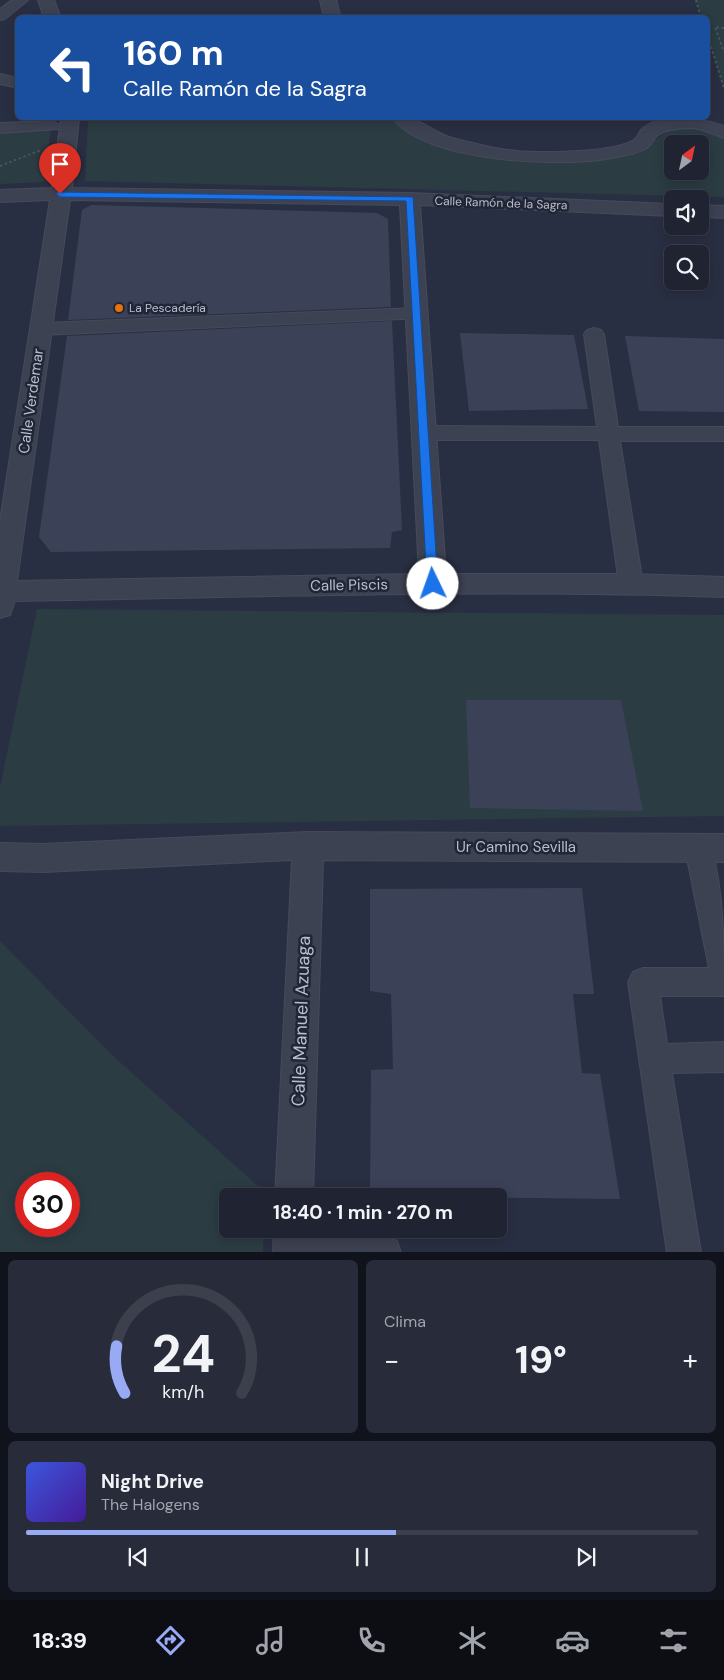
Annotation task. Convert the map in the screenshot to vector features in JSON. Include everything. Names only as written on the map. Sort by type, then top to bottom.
[{"type":"street","points":[[0,16],[21,0]]},
{"type":"street","points":[[46,0],[52,15]]},
{"type":"street","points":[[328,0],[332,15]]},
{"type":"street","points":[[0,20],[15,23]]},
{"type":"street","points":[[0,79],[15,82]]},
{"type":"street","points":[[404,120],[411,126],[445,142],[497,154],[537,158],[610,153],[641,144],[650,132],[664,125],[694,122],[724,132]]},
{"type":"street","points":[[0,128],[62,122]]},
{"type":"street","name":"Calle Verdemar","points":[[1,597],[60,194],[62,122]]},
{"type":"street","name":"Calle Ramón de la Sagra","points":[[0,196],[60,194],[410,199],[664,210]]},
{"type":"street","points":[[410,199],[433,584]]},
{"type":"street","points":[[709,211],[724,212]]},
{"type":"street","points":[[41,329],[418,314]]},
{"type":"street","points":[[594,334],[632,584]]},
{"type":"street","points":[[425,433],[724,434]]},
{"type":"street","name":"Calle Piscis","points":[[1,597],[433,584],[632,584],[724,587]]},
{"type":"street","name":"Ur Camino Sevilla","points":[[0,857],[43,858],[308,846],[712,848]]},
{"type":"street","name":"Calle Manuel Azuaga","points":[[294,1188],[308,846]]},
{"type":"street","points":[[712,848],[724,969]]},
{"type":"street","points":[[684,1252],[643,982],[724,982]]},
{"type":"street","points":[[655,1059],[724,1057]]},
{"type":"street","points":[[292,1244],[385,1252]]},
{"type":"path","points":[[696,0],[700,15]]},
{"type":"path","points":[[724,28],[714,27],[724,52]]},
{"type":"path","points":[[710,43],[724,88]]},
{"type":"path","points":[[0,166],[43,149]]},
{"type":"shaded area","points":[[696,0],[724,0],[724,88],[710,43],[710,15],[700,15]]},
{"type":"shaded area","points":[[88,120],[395,120],[411,133],[495,158],[643,148],[674,127],[692,126],[724,136],[724,197],[709,197],[709,190],[664,190],[664,195],[85,181]]},
{"type":"shaded area","points":[[51,128],[44,182],[0,184],[0,130]]},
{"type":"shaded area","points":[[37,609],[724,615],[724,816],[0,826],[0,787]]},
{"type":"shaded area","points":[[0,941],[112,1055],[258,1186],[267,1187],[219,1188],[219,1238],[264,1238],[263,1252],[0,1252]]},
{"type":"building","points":[[91,205],[377,213],[388,219],[391,307],[68,320],[82,210]]},
{"type":"building","points":[[392,321],[402,530],[392,532],[390,548],[51,552],[39,537],[67,336]]},
{"type":"building","points":[[460,333],[574,335],[588,409],[469,411]]},
{"type":"building","points":[[625,336],[724,339],[724,412],[639,411]]},
{"type":"building","points":[[466,700],[621,700],[643,811],[470,808]]},
{"type":"building","points":[[582,888],[594,994],[573,994],[582,1073],[600,1074],[620,1199],[507,1198],[507,1188],[370,1188],[371,1070],[393,1069],[391,994],[370,991],[370,889]]},
{"type":"place","name":"La Pescadería","points":[[119,308]]},
{"type":"route","points":[[60,194],[410,199],[433,584]]}]
